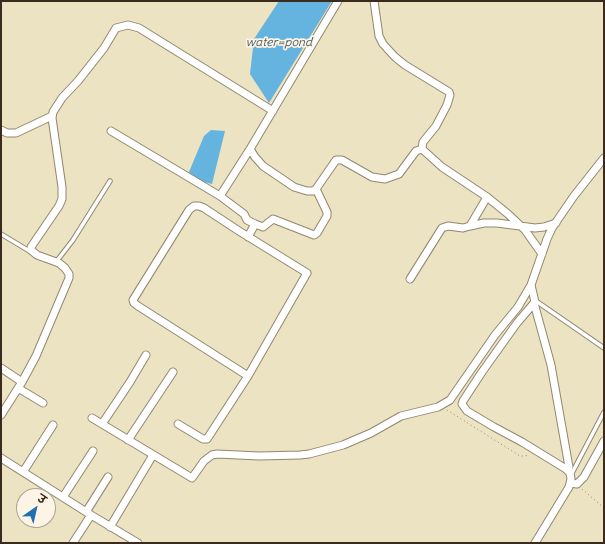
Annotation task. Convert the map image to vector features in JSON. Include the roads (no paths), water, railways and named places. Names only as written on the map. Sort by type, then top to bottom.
[{"type":"street","points":[[220,196],[273,111],[338,1]]},
{"type":"street","points":[[374,1],[382,44],[405,65],[449,92],[450,95],[447,105],[436,126],[423,142],[422,149]]},
{"type":"street","points":[[1,415],[36,356],[45,332],[68,283],[69,274],[65,268],[56,262],[34,253],[31,250],[32,245],[60,206],[62,199],[62,187],[52,116],[55,107],[104,48],[116,28],[128,25],[139,28],[273,111]]},
{"type":"street","points":[[1,130],[7,133],[16,133],[52,116]]},
{"type":"street","points":[[111,131],[220,196],[244,214],[247,220],[263,227],[273,219],[314,235],[317,233],[327,216],[327,212],[316,189]]},
{"type":"street","points":[[250,148],[255,157],[263,166],[294,187],[307,191],[313,191],[316,189],[336,160],[342,160],[372,177],[385,179],[399,174],[416,151],[422,149]]},
{"type":"street","points":[[422,149],[442,167],[487,197],[508,214],[522,227],[542,254]]},
{"type":"street","points":[[92,418],[192,478],[204,461],[212,455],[223,454],[258,456],[309,454],[354,441],[401,416],[440,406],[450,400],[494,335],[518,307],[531,285],[547,239],[556,223],[574,196],[604,158]]},
{"type":"street","points":[[470,226],[487,197]]},
{"type":"street","points":[[178,424],[203,439],[207,438],[248,376],[308,273],[248,237],[204,208],[199,206],[191,208],[133,300],[134,303],[248,376]]},
{"type":"street","points":[[239,231],[247,220]]},
{"type":"street","points":[[410,279],[442,228],[448,226],[463,228],[484,223],[522,227],[544,227],[556,223]]},
{"type":"street","points":[[248,237],[255,224]]},
{"type":"street","points":[[531,285],[552,373],[569,473],[574,484]]},
{"type":"street","points":[[534,301],[486,366],[462,404],[467,411],[536,450],[569,473]]},
{"type":"street","points":[[102,424],[146,355]]},
{"type":"street","points":[[1,368],[43,403]]},
{"type":"street","points":[[128,440],[173,372]]},
{"type":"street","points":[[23,472],[53,425]]},
{"type":"street","points":[[535,543],[574,484],[584,477],[604,441]]},
{"type":"street","points":[[63,497],[93,451]]},
{"type":"street","points":[[110,527],[153,455]]},
{"type":"street","points":[[1,458],[88,514],[138,543]]},
{"type":"street","points":[[73,543],[108,477]]},
{"type":"lane","points":[[56,262],[73,240],[110,181]]},
{"type":"lane","points":[[1,234],[34,253]]},
{"type":"lane","points":[[534,301],[604,348]]},
{"type":"lane","points":[[569,473],[604,412]]},
{"type":"water","name":"water=pond","points":[[279,1],[332,1],[269,103],[250,74],[254,39]]},
{"type":"water","points":[[211,130],[225,131],[212,184],[196,180],[189,172],[204,136]]}]
